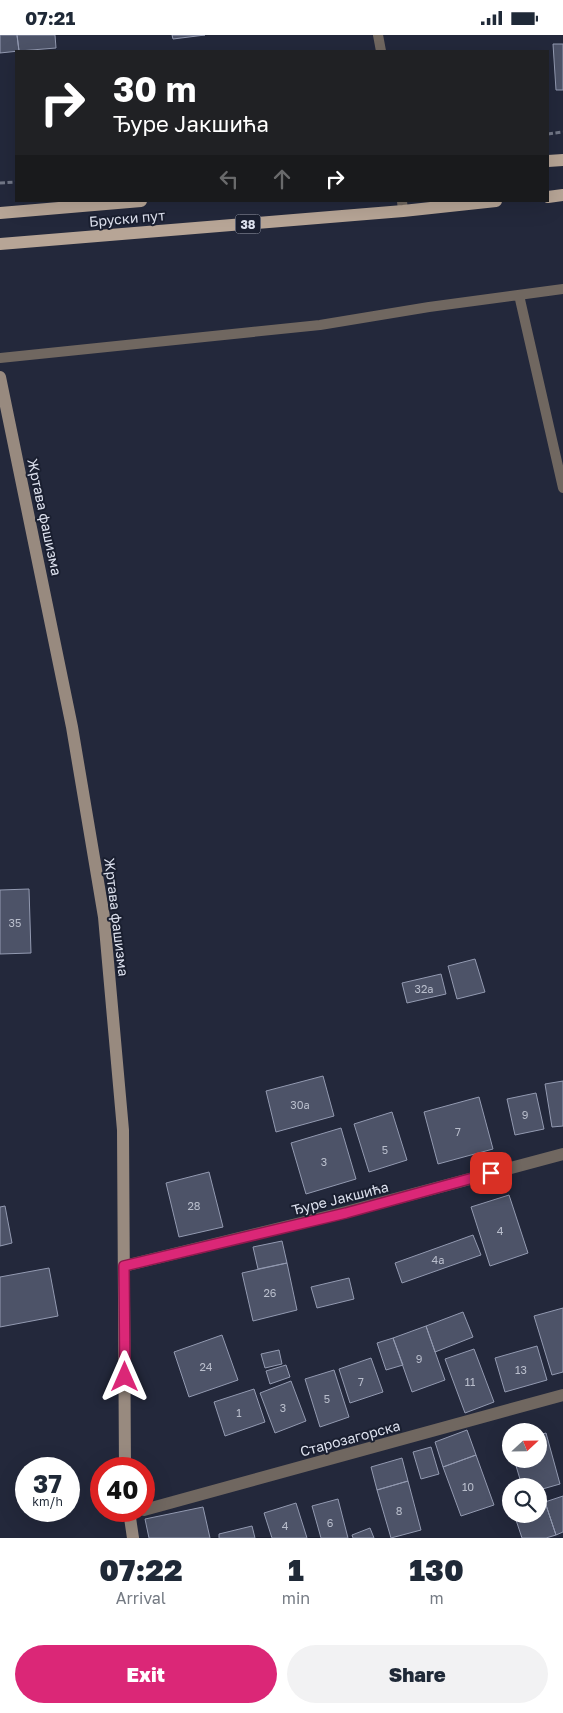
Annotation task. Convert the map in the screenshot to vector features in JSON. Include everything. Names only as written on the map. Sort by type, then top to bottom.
[{"type":"main road","points":[[549,161],[563,160]]},
{"type":"main road","points":[[549,197],[563,195]]},
{"type":"main road","name":"Бруски пут","points":[[0,213],[129,202]]},
{"type":"main road","name":"Бруски пут","points":[[0,243],[403,206],[477,202]]},
{"type":"street","name":"Жртава фашизма","points":[[0,377],[72,727],[104,917],[123,1130],[125,1457]]},
{"type":"street","name":"Ђуре Јакшића","points":[[124,1266],[346,1213],[563,1154]]},
{"type":"street","name":"Старозагорска","points":[[155,1507],[563,1395]]},
{"type":"street","points":[[132,1522],[133,1538]]},
{"type":"lane","points":[[378,35],[381,50]]},
{"type":"lane","points":[[0,358],[320,325],[563,289]]},
{"type":"lane","points":[[519,295],[563,488]]},
{"type":"path","points":[[549,134],[563,132]]},
{"type":"path","points":[[0,183],[15,182]]},
{"type":"building","points":[[0,35],[17,35],[19,50],[0,53]]},
{"type":"building","points":[[17,35],[55,35],[56,48],[19,50]]},
{"type":"building","points":[[172,35],[205,35],[173,39]]},
{"type":"building","points":[[553,44],[563,44],[563,90],[556,90]]},
{"type":"building","points":[[29,889],[31,953],[0,954],[0,890]]},
{"type":"building","points":[[475,959],[485,992],[457,999],[448,966]]},
{"type":"building","points":[[441,974],[446,994],[407,1003],[402,983]]},
{"type":"building","points":[[323,1076],[334,1116],[276,1132],[266,1091]]},
{"type":"building","points":[[563,1081],[563,1126],[552,1127],[545,1084]]},
{"type":"building","points":[[536,1093],[544,1129],[515,1135],[507,1099]]},
{"type":"building","points":[[479,1097],[493,1149],[438,1164],[424,1112]]},
{"type":"building","points":[[392,1112],[407,1160],[369,1172],[354,1124]]},
{"type":"building","points":[[341,1128],[356,1179],[306,1194],[291,1143]]},
{"type":"building","points":[[209,1172],[223,1227],[179,1237],[166,1183]]},
{"type":"building","points":[[509,1195],[528,1253],[490,1266],[471,1207]]},
{"type":"building","points":[[5,1206],[12,1243],[0,1246],[0,1207]]},
{"type":"building","points":[[473,1235],[481,1255],[402,1283],[395,1263]]},
{"type":"building","points":[[282,1241],[287,1263],[258,1269],[253,1247]]},
{"type":"building","points":[[287,1263],[297,1310],[253,1321],[242,1273]]},
{"type":"building","points":[[49,1268],[58,1316],[0,1327],[0,1277]]},
{"type":"building","points":[[349,1278],[354,1299],[317,1308],[311,1287]]},
{"type":"building","points":[[563,1308],[563,1372],[552,1375],[534,1316]]},
{"type":"building","points":[[463,1312],[473,1337],[435,1352],[426,1326]]},
{"type":"building","points":[[426,1326],[445,1380],[412,1392],[393,1338]]},
{"type":"building","points":[[222,1335],[238,1380],[189,1397],[174,1352]]},
{"type":"building","points":[[393,1338],[403,1365],[386,1370],[377,1343]]},
{"type":"building","points":[[537,1346],[547,1380],[505,1392],[495,1358]]},
{"type":"building","points":[[474,1349],[494,1402],[465,1413],[445,1359]]},
{"type":"building","points":[[279,1350],[282,1364],[265,1368],[261,1354]]},
{"type":"building","points":[[371,1358],[383,1392],[350,1403],[339,1369]]},
{"type":"building","points":[[286,1365],[290,1377],[270,1384],[266,1371]]},
{"type":"building","points":[[334,1370],[349,1417],[320,1427],[305,1379]]},
{"type":"building","points":[[291,1381],[306,1421],[275,1433],[260,1393]]},
{"type":"building","points":[[254,1389],[265,1422],[225,1436],[214,1402]]},
{"type":"building","points":[[467,1430],[476,1455],[443,1467],[435,1442]]},
{"type":"building","points":[[548,1440],[560,1484],[547,1488],[547,1478],[520,1478],[517,1468],[548,1467]]},
{"type":"building","points":[[431,1447],[439,1474],[421,1479],[413,1452]]},
{"type":"building","points":[[476,1455],[494,1505],[461,1516],[443,1467]]},
{"type":"building","points":[[402,1458],[408,1481],[377,1490],[371,1467]]},
{"type":"building","points":[[408,1481],[421,1530],[391,1538],[377,1490]]},
{"type":"building","points":[[563,1496],[563,1532],[556,1535],[547,1508],[547,1501]]},
{"type":"building","points":[[338,1499],[348,1538],[321,1538],[312,1506]]},
{"type":"building","points":[[296,1503],[307,1538],[272,1538],[264,1513]]},
{"type":"building","points":[[203,1507],[210,1538],[149,1538],[146,1522],[155,1522],[155,1517]]},
{"type":"building","points":[[547,1508],[556,1535],[546,1538],[522,1538],[517,1523],[547,1523]]},
{"type":"building","points":[[252,1526],[255,1538],[219,1538],[219,1534]]},
{"type":"building","points":[[370,1528],[374,1538],[353,1538],[352,1535]]},
{"type":"route","points":[[125,1377],[124,1266],[346,1213],[491,1173]]}]
